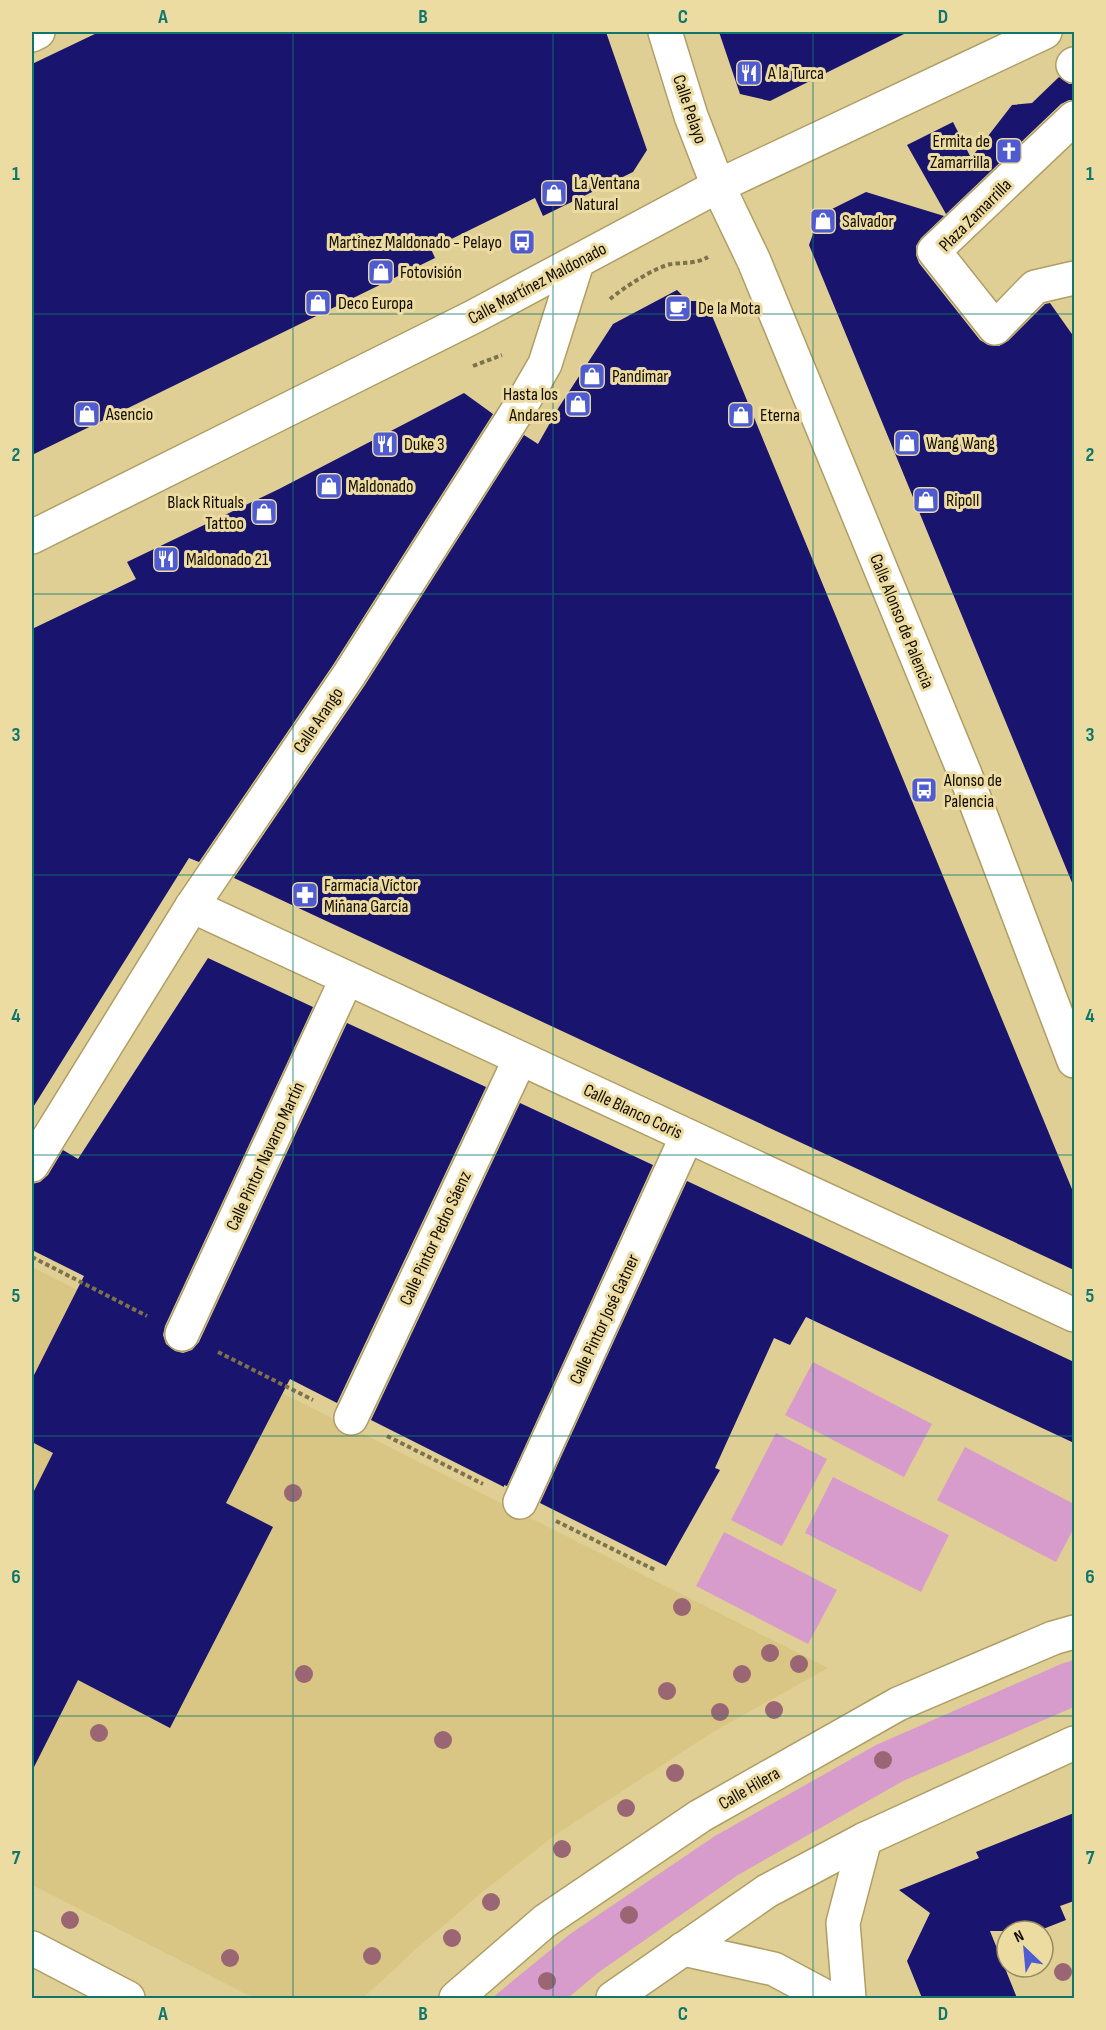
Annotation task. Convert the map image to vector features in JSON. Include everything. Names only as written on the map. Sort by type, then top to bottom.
[{"type":"street","points":[[32,35],[38,32]]},
{"type":"street","name":"Calle Pelayo","points":[[665,32],[691,116],[718,186]]},
{"type":"street","name":"Calle Martínez Maldonado","points":[[32,537],[473,317],[718,186],[1044,32]]},
{"type":"street","name":"Plaza Zamarrilla","points":[[1074,118],[934,251],[994,328],[1035,287],[1074,278]]},
{"type":"street","name":"Calle Alonso de Palencia","points":[[718,186],[754,261],[965,774],[1074,1061]]},
{"type":"street","name":"Calle Arango","points":[[32,1165],[192,906],[349,675],[523,402],[545,364],[577,262]]},
{"type":"street","name":"Calle Blanco Coris","points":[[192,906],[1074,1315]]},
{"type":"street","name":"Calle Pintor Navarro Martín","points":[[182,1334],[347,978]]},
{"type":"street","name":"Calle Pintor Pedro Sáenz","points":[[351,1418],[520,1059]]},
{"type":"street","name":"Calle Pintor José Gatner","points":[[520,1502],[687,1136]]},
{"type":"street","name":"Calle Hilera","points":[[456,1998],[545,1921],[700,1816],[898,1704],[1053,1638],[1074,1632]]},
{"type":"street","points":[[613,1998],[767,1891],[865,1839],[1074,1743]]},
{"type":"street","points":[[849,1998],[843,1923],[865,1839]]},
{"type":"street","points":[[32,1948],[129,1998]]},
{"type":"street","points":[[683,1949],[774,1968],[828,1998]]},
{"type":"shaded area","points":[[32,1267],[828,1668],[713,1732],[555,1835],[485,1890],[363,1998],[254,1998],[32,1885]]},
{"type":"shaded area","points":[[813,1362],[932,1424],[904,1477],[785,1415]]},
{"type":"shaded area","points":[[776,1433],[827,1459],[782,1546],[731,1520]]},
{"type":"shaded area","points":[[965,1447],[1074,1504],[1074,1528],[1056,1562],[937,1500]]},
{"type":"shaded area","points":[[833,1477],[949,1535],[921,1592],[805,1533]]},
{"type":"shaded area","points":[[724,1532],[837,1590],[808,1644],[696,1586]]},
{"type":"shaded area","points":[[1074,1660],[1074,1707],[903,1781],[738,1875],[599,1972],[568,1998],[492,1998],[570,1934],[715,1836],[876,1745]]},
{"type":"building","points":[[99,32],[606,32],[647,150],[633,172],[543,216],[535,198],[431,249],[435,258],[32,455],[32,64]]},
{"type":"building","points":[[719,32],[908,32],[770,101],[740,94]]},
{"type":"building","points":[[1059,77],[1069,84],[1074,84],[1074,100],[1061,104],[946,214],[907,145],[953,122],[971,158],[1012,105],[1032,103]]},
{"type":"building","points":[[866,192],[944,216],[921,238],[916,246],[916,255],[919,263],[980,340],[988,345],[999,346],[1008,341],[1045,304],[1050,303],[1074,337],[1073,885],[809,245],[820,215]]},
{"type":"building","points":[[677,290],[688,301],[706,301],[1074,1194],[1074,1270],[234,878],[365,685],[524,435],[538,444],[559,407],[613,324]]},
{"type":"building","points":[[464,393],[493,414],[333,665],[199,862],[189,858],[32,1109],[32,629],[136,579],[127,562],[279,489]]},
{"type":"building","points":[[208,958],[313,1007],[165,1326],[163,1335],[166,1344],[175,1351],[183,1353],[192,1350],[199,1342],[347,1023],[486,1087],[337,1403],[290,1379],[226,1503],[273,1527],[170,1728],[78,1680],[32,1771],[32,1495],[53,1453],[32,1442],[32,1379],[84,1276],[32,1250],[32,1184],[40,1182],[48,1175],[63,1150],[78,1159]]},
{"type":"building","points":[[520,1103],[653,1165],[507,1486],[504,1485],[504,1487],[371,1420]]},
{"type":"building","points":[[687,1181],[1074,1362],[1074,1443],[806,1317],[790,1345],[774,1338],[715,1468],[720,1470],[666,1566],[540,1503]]},
{"type":"building","points":[[1074,1813],[1074,1901],[1060,1906],[1066,1920],[1055,1924],[1055,1919],[995,1919],[995,1931],[990,1931],[995,1943],[995,1979],[1009,1979],[1017,1998],[922,1998],[907,1961],[930,1913],[899,1890],[979,1858],[976,1852]]},
{"type":"place","name":"A la Turca","points":[[749,73]]},
{"type":"place","name":"Ermita de Zamarrilla","points":[[1009,151]]},
{"type":"place","name":"La Ventana Natural","points":[[554,193]]},
{"type":"place","name":"Salvador","points":[[823,221]]},
{"type":"place","name":"Martínez Maldonado - Pelayo","points":[[522,242]]},
{"type":"place","name":"Fotovisión","points":[[381,272]]},
{"type":"place","name":"Deco Europa","points":[[318,303]]},
{"type":"place","name":"De la Mota","points":[[678,308]]},
{"type":"place","name":"Pandimar","points":[[592,376]]},
{"type":"place","name":"Hasta los Andares","points":[[578,404]]},
{"type":"place","name":"Asencio","points":[[87,414]]},
{"type":"place","name":"Eterna","points":[[741,415]]},
{"type":"place","name":"Wang Wang","points":[[907,443]]},
{"type":"place","name":"Duke 3","points":[[385,444]]},
{"type":"place","name":"Maldonado","points":[[329,486]]},
{"type":"place","name":"Ripoll","points":[[926,500]]},
{"type":"place","name":"Black Rituals Tattoo","points":[[264,512]]},
{"type":"place","name":"Maldonado 21","points":[[166,559]]},
{"type":"place","name":"Alonso de Palencia","points":[[924,790]]},
{"type":"place","name":"Farmacia Víctor Miñana García","points":[[305,895]]}]
